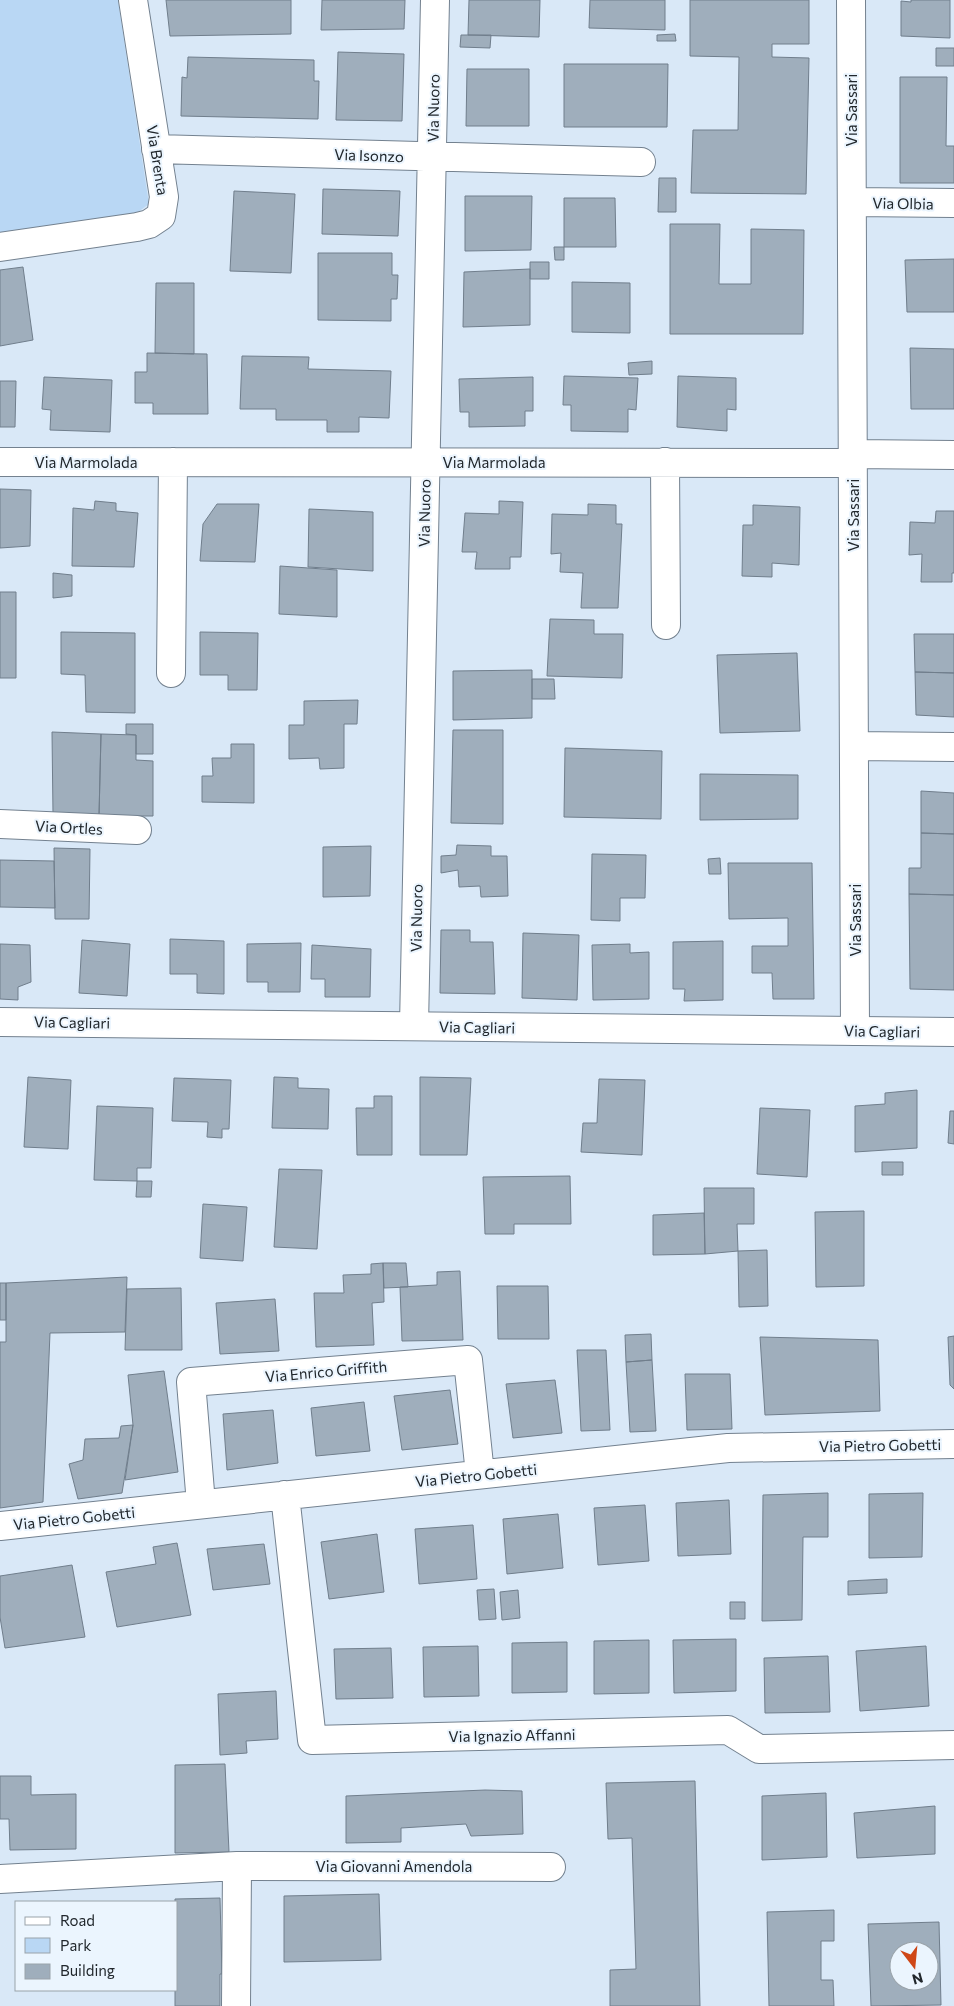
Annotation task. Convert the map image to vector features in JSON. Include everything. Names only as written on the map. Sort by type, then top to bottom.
[{"type":"street","name":"Via Brenta","points":[[0,247],[137,227],[154,222],[163,212],[164,202],[133,0]]},
{"type":"street","name":"Via Nuoro","points":[[414,1026],[435,0]]},
{"type":"street","name":"Via Sassari","points":[[851,0],[855,1031]]},
{"type":"street","name":"Via Isonzo","points":[[156,149],[641,162]]},
{"type":"street","name":"Via Olbia","points":[[852,202],[954,203]]},
{"type":"street","name":"Via Marmolada","points":[[0,462],[665,462],[954,455]]},
{"type":"street","points":[[171,673],[173,462]]},
{"type":"street","points":[[665,462],[666,625]]},
{"type":"street","points":[[854,746],[954,747]]},
{"type":"street","name":"Via Ortles","points":[[0,824],[138,830]]},
{"type":"street","name":"Via Cagliari","points":[[0,1022],[954,1032]]},
{"type":"street","name":"Via Enrico Griffith","points":[[201,1504],[191,1382],[468,1360],[480,1474]]},
{"type":"street","name":"Via Pietro Gobetti","points":[[0,1526],[728,1448],[954,1444]]},
{"type":"street","name":"Via Ignazio Affanni","points":[[286,1495],[312,1740],[728,1730],[760,1749],[954,1746]]},
{"type":"street","points":[[236,2006],[237,1866]]},
{"type":"street","name":"Via Giovanni Amendola","points":[[0,1879],[237,1866],[551,1867]]},
{"type":"green space","points":[[0,0],[118,0],[149,204],[134,215],[0,234]]},
{"type":"building","points":[[166,0],[291,0],[291,34],[170,36]]},
{"type":"building","points":[[322,0],[405,0],[404,29],[321,30]]},
{"type":"building","points":[[469,0],[540,0],[539,37],[468,35]]},
{"type":"building","points":[[590,0],[665,0],[665,30],[589,28]]},
{"type":"building","points":[[690,0],[809,0],[809,44],[772,44],[772,57],[809,58],[806,194],[691,193],[693,130],[738,130],[739,57],[690,56]]},
{"type":"building","points":[[911,0],[950,0],[950,38],[901,36],[901,1],[911,2]]},
{"type":"building","points":[[675,34],[676,41],[657,41],[657,35]]},
{"type":"building","points":[[461,35],[491,35],[490,48],[460,47]]},
{"type":"building","points":[[936,48],[954,48],[954,66],[936,66]]},
{"type":"building","points":[[338,52],[404,54],[402,121],[336,120]]},
{"type":"building","points":[[188,57],[314,60],[314,81],[319,81],[318,119],[181,116],[182,77],[187,78]]},
{"type":"building","points":[[564,64],[668,64],[667,127],[564,127]]},
{"type":"building","points":[[467,69],[529,69],[529,126],[466,126]]},
{"type":"building","points":[[900,77],[947,77],[946,146],[954,146],[954,183],[900,183]]},
{"type":"building","points":[[659,178],[676,178],[676,212],[658,212]]},
{"type":"building","points":[[323,189],[400,191],[398,236],[322,234]]},
{"type":"building","points":[[234,191],[295,194],[291,273],[230,271]]},
{"type":"building","points":[[465,196],[532,196],[531,250],[465,251]]},
{"type":"building","points":[[564,198],[615,198],[616,247],[564,247]]},
{"type":"building","points":[[670,224],[720,224],[719,284],[751,284],[751,229],[804,230],[803,334],[670,334]]},
{"type":"building","points":[[554,247],[564,247],[564,260],[555,260]]},
{"type":"building","points":[[318,253],[392,253],[392,275],[398,275],[397,299],[391,299],[391,321],[318,320]]},
{"type":"building","points":[[954,259],[954,312],[907,312],[905,260]]},
{"type":"building","points":[[530,262],[549,262],[549,279],[530,279]]},
{"type":"building","points":[[23,267],[33,340],[0,346],[0,270]]},
{"type":"building","points":[[530,269],[530,325],[463,327],[464,272]]},
{"type":"building","points":[[572,282],[630,283],[630,333],[572,332]]},
{"type":"building","points":[[156,283],[194,283],[194,354],[155,353]]},
{"type":"building","points":[[910,348],[954,349],[954,409],[911,409]]},
{"type":"building","points":[[147,353],[207,354],[208,414],[153,414],[153,403],[135,403],[135,372],[147,372]]},
{"type":"building","points":[[242,356],[309,357],[308,369],[391,371],[389,418],[359,417],[359,432],[327,432],[327,420],[276,420],[276,409],[240,409]]},
{"type":"building","points":[[652,361],[652,374],[629,375],[628,363]]},
{"type":"building","points":[[564,376],[638,378],[636,410],[628,409],[628,432],[571,431],[571,405],[563,405]]},
{"type":"building","points":[[678,376],[736,378],[736,410],[727,409],[727,431],[677,427]]},
{"type":"building","points":[[44,377],[112,380],[110,432],[50,430],[51,410],[42,409]]},
{"type":"building","points":[[533,377],[533,411],[525,411],[525,426],[469,427],[469,412],[460,412],[459,379]]},
{"type":"building","points":[[0,381],[16,381],[15,427],[0,427]]},
{"type":"building","points":[[0,489],[31,490],[30,546],[0,548]]},
{"type":"building","points":[[95,501],[116,503],[116,511],[138,513],[134,567],[72,566],[73,508],[94,510]]},
{"type":"building","points":[[499,501],[523,502],[521,557],[510,557],[510,569],[475,569],[477,552],[462,552],[465,513],[499,514]]},
{"type":"building","points":[[217,504],[259,504],[255,562],[200,561],[203,524]]},
{"type":"building","points":[[588,504],[616,505],[616,524],[622,524],[618,608],[581,608],[583,573],[560,572],[561,553],[551,554],[552,514],[588,515]]},
{"type":"building","points":[[753,505],[800,507],[799,565],[772,563],[772,577],[742,576],[743,525],[753,525]]},
{"type":"building","points":[[309,509],[373,512],[373,571],[308,567]]},
{"type":"building","points":[[936,511],[954,511],[954,573],[952,573],[952,582],[921,582],[922,554],[909,555],[910,522],[935,523]]},
{"type":"building","points":[[280,566],[337,570],[337,617],[279,614]]},
{"type":"building","points":[[53,573],[72,575],[72,596],[53,598]]},
{"type":"building","points":[[0,592],[16,592],[16,678],[0,678]]},
{"type":"building","points":[[550,619],[594,620],[594,634],[623,634],[622,678],[547,676]]},
{"type":"building","points":[[61,632],[135,633],[135,713],[86,712],[85,675],[61,674]]},
{"type":"building","points":[[200,632],[258,633],[257,690],[228,690],[228,675],[200,675]]},
{"type":"building","points":[[914,634],[954,634],[954,673],[915,672]]},
{"type":"building","points":[[797,653],[800,731],[720,733],[717,655]]},
{"type":"building","points":[[532,670],[532,718],[453,720],[453,671]]},
{"type":"building","points":[[915,672],[954,673],[954,717],[916,715]]},
{"type":"building","points":[[532,679],[554,679],[555,699],[532,699]]},
{"type":"building","points":[[358,700],[357,724],[344,724],[344,768],[320,769],[319,758],[289,759],[289,725],[304,725],[304,701]]},
{"type":"building","points":[[126,724],[153,724],[153,754],[136,754],[136,735],[126,734]]},
{"type":"building","points":[[453,730],[503,730],[503,824],[451,823]]},
{"type":"building","points":[[52,732],[101,734],[99,816],[53,814]]},
{"type":"building","points":[[101,734],[136,735],[136,760],[153,761],[153,816],[99,816]]},
{"type":"building","points":[[231,744],[254,744],[254,803],[202,802],[202,776],[213,776],[212,758],[231,758]]},
{"type":"building","points":[[565,748],[662,751],[661,819],[564,817]]},
{"type":"building","points":[[700,774],[798,775],[798,819],[700,820]]},
{"type":"building","points":[[921,791],[954,793],[954,834],[921,833]]},
{"type":"building","points":[[921,833],[954,834],[954,895],[909,894],[909,868],[921,868]]},
{"type":"building","points":[[457,845],[491,846],[491,856],[507,856],[508,896],[481,897],[480,886],[459,887],[458,870],[441,873],[441,856],[456,855]]},
{"type":"building","points":[[371,846],[370,896],[323,897],[323,847]]},
{"type":"building","points":[[54,848],[90,849],[89,919],[55,919]]},
{"type":"building","points":[[592,854],[646,855],[645,898],[620,898],[620,921],[591,920]]},
{"type":"building","points":[[720,858],[721,874],[709,874],[708,859]]},
{"type":"building","points":[[0,860],[54,861],[55,908],[0,907]]},
{"type":"building","points":[[728,863],[812,863],[814,999],[773,999],[772,973],[752,973],[752,946],[788,946],[788,918],[729,919]]},
{"type":"building","points":[[909,894],[954,895],[954,990],[910,989]]},
{"type":"building","points":[[441,930],[470,930],[470,942],[493,942],[495,994],[440,993]]},
{"type":"building","points":[[523,933],[579,935],[577,1000],[522,998]]},
{"type":"building","points":[[170,939],[224,941],[224,994],[197,993],[197,974],[170,974]]},
{"type":"building","points":[[82,940],[130,944],[127,996],[79,993]]},
{"type":"building","points":[[723,941],[723,1000],[684,1001],[685,989],[673,989],[673,942]]},
{"type":"building","points":[[301,943],[300,992],[268,992],[268,982],[247,982],[247,944]]},
{"type":"building","points":[[0,944],[30,945],[31,982],[18,987],[18,1000],[0,999]]},
{"type":"building","points":[[630,944],[630,953],[649,952],[649,999],[593,1000],[592,945]]},
{"type":"building","points":[[312,945],[371,949],[370,997],[325,997],[325,979],[311,979]]},
{"type":"building","points":[[28,1077],[71,1080],[68,1149],[24,1147]]},
{"type":"building","points":[[274,1077],[298,1078],[298,1088],[329,1089],[328,1129],[272,1128]]},
{"type":"building","points":[[420,1077],[471,1078],[467,1155],[420,1155]]},
{"type":"building","points":[[174,1078],[231,1080],[229,1129],[222,1129],[222,1138],[207,1137],[208,1122],[172,1121]]},
{"type":"building","points":[[599,1079],[645,1080],[642,1155],[581,1152],[583,1123],[597,1123]]},
{"type":"building","points":[[917,1090],[917,1148],[855,1152],[855,1106],[885,1104],[885,1093]]},
{"type":"building","points":[[374,1096],[392,1096],[392,1155],[357,1155],[356,1108],[374,1108]]},
{"type":"building","points":[[97,1106],[153,1108],[151,1168],[137,1168],[137,1181],[94,1180]]},
{"type":"building","points":[[760,1108],[810,1110],[807,1177],[757,1174]]},
{"type":"building","points":[[950,1111],[954,1111],[954,1144],[948,1143]]},
{"type":"building","points":[[882,1162],[903,1162],[903,1175],[882,1175]]},
{"type":"building","points":[[279,1169],[322,1170],[317,1249],[274,1247]]},
{"type":"building","points":[[570,1176],[571,1224],[514,1224],[514,1234],[485,1234],[483,1177]]},
{"type":"building","points":[[137,1181],[152,1181],[151,1197],[136,1197]]},
{"type":"building","points":[[704,1188],[754,1188],[754,1224],[737,1224],[738,1251],[705,1254]]},
{"type":"building","points":[[203,1204],[247,1207],[243,1261],[200,1258]]},
{"type":"building","points":[[864,1211],[864,1286],[816,1287],[815,1212]]},
{"type":"building","points":[[704,1213],[705,1254],[653,1255],[653,1215]]},
{"type":"building","points":[[767,1250],[768,1306],[739,1307],[738,1251]]},
{"type":"building","points":[[383,1263],[384,1302],[372,1303],[374,1345],[316,1347],[314,1293],[344,1293],[343,1275],[371,1274],[371,1264]]},
{"type":"building","points":[[383,1263],[406,1263],[408,1287],[384,1288]]},
{"type":"building","points":[[460,1271],[463,1340],[402,1341],[400,1287],[437,1285],[437,1272]]},
{"type":"building","points":[[127,1277],[125,1332],[50,1333],[43,1502],[0,1508],[0,1342],[6,1342],[6,1283]]},
{"type":"building","points":[[0,1283],[6,1283],[6,1320],[0,1320]]},
{"type":"building","points":[[497,1286],[548,1286],[549,1339],[498,1339]]},
{"type":"building","points":[[181,1288],[182,1350],[125,1350],[127,1289]]},
{"type":"building","points":[[275,1299],[279,1351],[220,1354],[216,1303]]},
{"type":"building","points":[[651,1334],[652,1360],[626,1362],[625,1335]]},
{"type":"building","points":[[954,1336],[954,1389],[950,1385],[948,1337]]},
{"type":"building","points":[[760,1337],[878,1340],[880,1411],[765,1415]]},
{"type":"building","points":[[577,1350],[606,1350],[610,1430],[581,1431]]},
{"type":"building","points":[[652,1360],[656,1431],[630,1432],[626,1362]]},
{"type":"building","points":[[164,1371],[178,1472],[125,1480],[133,1425],[128,1375]]},
{"type":"building","points":[[685,1374],[730,1374],[732,1429],[687,1430]]},
{"type":"building","points":[[555,1380],[562,1433],[513,1438],[506,1384]]},
{"type":"building","points":[[450,1390],[458,1444],[402,1450],[394,1396]]},
{"type":"building","points":[[364,1402],[370,1451],[316,1456],[311,1408]]},
{"type":"building","points":[[273,1410],[278,1463],[227,1470],[223,1414]]},
{"type":"building","points":[[133,1425],[122,1493],[78,1499],[69,1464],[83,1460],[85,1439],[119,1438],[121,1426]]},
{"type":"building","points":[[828,1493],[828,1537],[803,1537],[802,1620],[762,1621],[763,1495]]},
{"type":"building","points":[[923,1493],[922,1557],[869,1558],[869,1494]]},
{"type":"building","points":[[729,1500],[731,1554],[678,1556],[676,1503]]},
{"type":"building","points":[[645,1505],[649,1561],[598,1565],[594,1508]]},
{"type":"building","points":[[558,1514],[563,1568],[507,1574],[503,1519]]},
{"type":"building","points":[[473,1525],[477,1579],[419,1584],[415,1529]]},
{"type":"building","points":[[377,1534],[384,1592],[329,1599],[321,1542]]},
{"type":"building","points":[[177,1543],[191,1615],[117,1627],[106,1572],[156,1564],[153,1547]]},
{"type":"building","points":[[264,1544],[270,1584],[213,1590],[207,1549]]},
{"type":"building","points":[[72,1565],[85,1637],[5,1648],[0,1617],[0,1576]]},
{"type":"building","points":[[887,1579],[887,1593],[848,1595],[848,1581]]},
{"type":"building","points":[[494,1589],[496,1619],[479,1620],[477,1590]]},
{"type":"building","points":[[518,1590],[520,1618],[502,1620],[500,1592]]},
{"type":"building","points":[[730,1602],[745,1602],[745,1619],[730,1619]]},
{"type":"building","points":[[736,1639],[736,1691],[674,1693],[673,1640]]},
{"type":"building","points":[[649,1640],[649,1693],[594,1694],[594,1641]]},
{"type":"building","points":[[567,1642],[567,1692],[512,1693],[512,1643]]},
{"type":"building","points":[[478,1646],[479,1696],[424,1697],[423,1647]]},
{"type":"building","points":[[926,1646],[929,1706],[860,1711],[856,1651]]},
{"type":"building","points":[[391,1648],[393,1698],[336,1699],[334,1649]]},
{"type":"building","points":[[828,1656],[830,1712],[765,1713],[764,1658]]},
{"type":"building","points":[[276,1691],[278,1739],[246,1741],[247,1753],[220,1755],[218,1694]]},
{"type":"building","points":[[225,1764],[229,1852],[175,1853],[175,1765]]},
{"type":"building","points":[[0,1776],[31,1776],[31,1795],[76,1794],[76,1849],[10,1850],[9,1819],[0,1819]]},
{"type":"building","points":[[695,1781],[700,2006],[610,2006],[610,1970],[636,1969],[632,1838],[608,1839],[606,1783]]},
{"type":"building","points":[[485,1790],[522,1791],[523,1834],[471,1836],[466,1824],[401,1828],[401,1842],[346,1843],[346,1796]]},
{"type":"building","points":[[826,1793],[827,1857],[762,1860],[762,1796]]},
{"type":"building","points":[[935,1806],[935,1854],[857,1858],[854,1813]]},
{"type":"building","points":[[379,1894],[381,1960],[284,1962],[284,1896]]},
{"type":"building","points":[[220,1898],[222,1974],[220,1974],[220,2006],[175,2006],[175,1991],[178,1991],[178,1901],[175,1901],[175,1899]]},
{"type":"building","points":[[834,1910],[834,1941],[821,1941],[821,1980],[833,1980],[834,2006],[769,2006],[767,1912]]},
{"type":"building","points":[[939,1922],[941,2005],[871,2006],[868,1924]]}]
